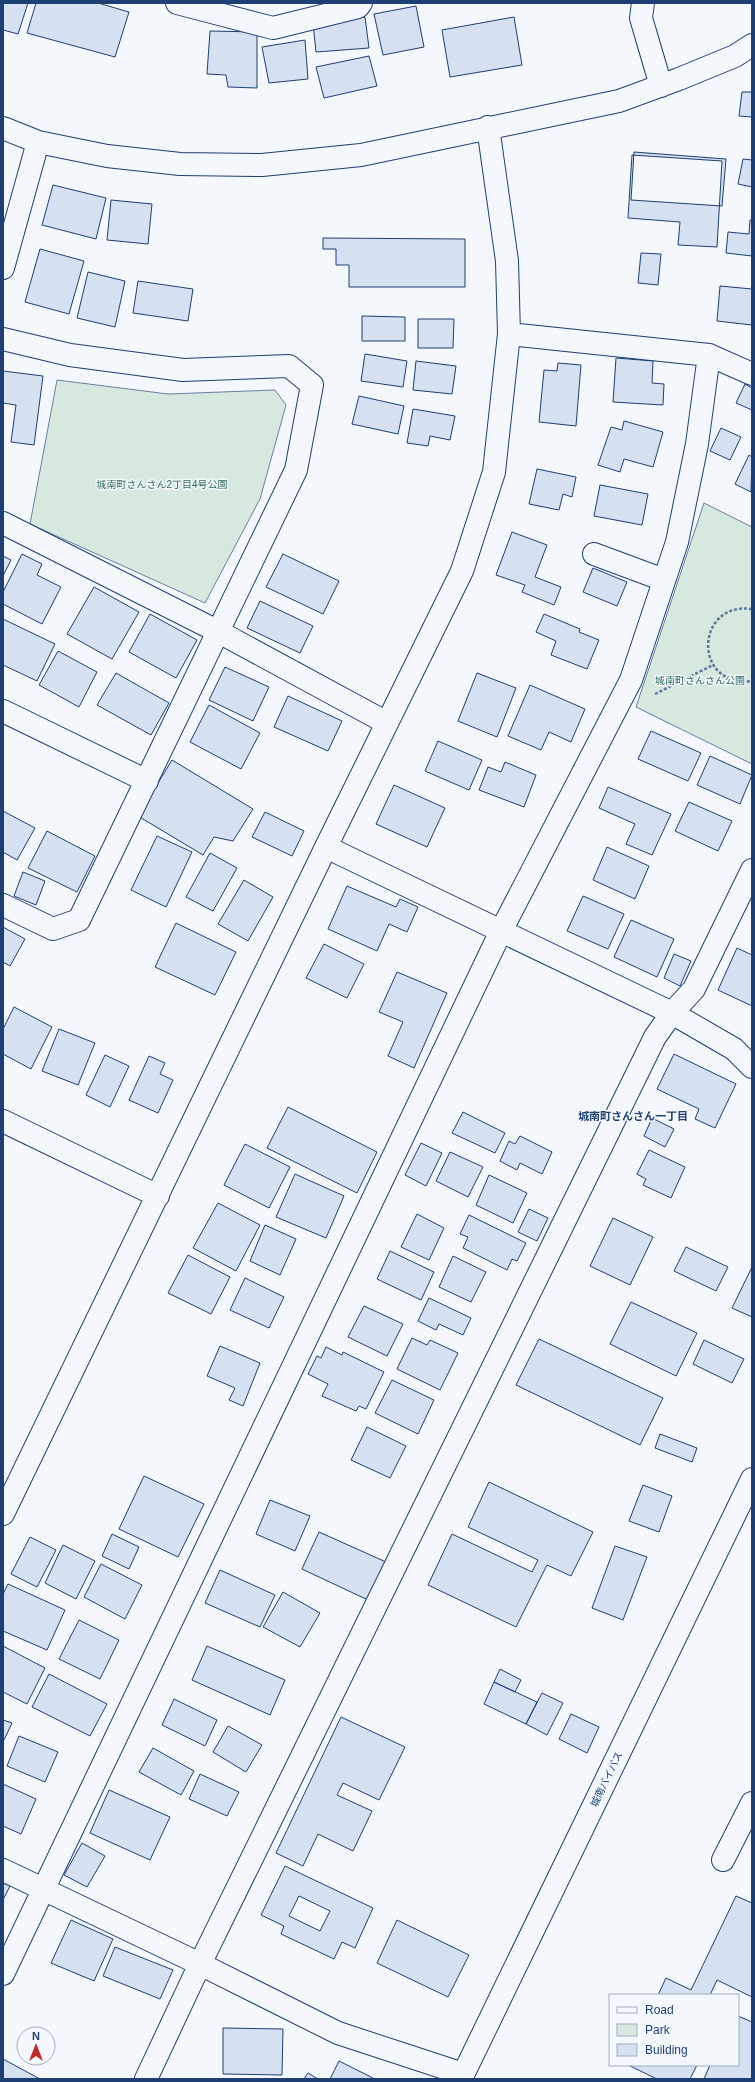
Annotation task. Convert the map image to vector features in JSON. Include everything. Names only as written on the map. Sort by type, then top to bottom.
[{"type":"main road","points":[[177,3],[273,28],[358,6],[361,3]]},
{"type":"main road","points":[[642,3],[641,18],[661,86]]},
{"type":"main road","points":[[3,128],[38,142],[107,156],[180,164],[262,165],[361,155],[488,127],[619,101],[661,86],[735,56],[752,45]]},
{"type":"main road","points":[[3,1514],[326,847],[462,571],[494,472],[509,334],[507,262],[488,127]]},
{"type":"main road","points":[[3,268],[38,142]]},
{"type":"main road","points":[[509,334],[709,355],[752,374]]},
{"type":"main road","points":[[3,339],[70,355],[183,370],[289,366],[312,385],[296,470],[79,920],[53,929],[3,905]]},
{"type":"main road","points":[[3,1974],[501,931],[631,680],[677,542],[696,451],[709,355]]},
{"type":"main road","points":[[3,524],[219,632],[387,723]]},
{"type":"main road","points":[[594,554],[664,580]]},
{"type":"main road","points":[[3,711],[147,781]]},
{"type":"main road","points":[[326,847],[672,1013],[734,1049],[752,1067]]},
{"type":"main road","points":[[146,2079],[200,1964],[655,1037],[672,1013],[694,989],[752,870]]},
{"type":"main road","points":[[3,1121],[158,1196]]},
{"type":"main road","name":"城南バイパス","points":[[462,2076],[752,1479]]},
{"type":"main road","points":[[723,1860],[752,1803]]},
{"type":"main road","points":[[3,1870],[200,1964],[338,2033],[462,2076]]},
{"type":"path","points":[[752,609],[738,609],[727,613],[717,620],[710,630],[707,642],[708,654],[713,666],[721,674],[732,680],[752,681]]},
{"type":"path","points":[[619,703],[654,694],[713,666]]},
{"type":"green space","name":"城南町さんさん2丁目4号公園","points":[[57,380],[168,394],[275,390],[286,405],[260,499],[205,603],[30,524]]},
{"type":"green space","name":"城南町さんさん公園","points":[[704,503],[752,527],[752,764],[636,707]]},
{"type":"building","points":[[3,3],[28,3],[18,34],[3,30]]},
{"type":"building","points":[[36,3],[98,3],[129,12],[115,57],[27,33]]},
{"type":"building","points":[[416,6],[424,47],[383,55],[374,14]]},
{"type":"building","points":[[365,17],[369,48],[316,52],[313,23]]},
{"type":"building","points":[[514,17],[522,65],[450,77],[442,30]]},
{"type":"building","points":[[210,31],[257,32],[257,88],[228,87],[226,75],[207,74]]},
{"type":"building","points":[[305,40],[308,79],[269,83],[262,47]]},
{"type":"building","points":[[369,56],[377,86],[324,98],[316,67]]},
{"type":"building","points":[[742,92],[752,92],[752,117],[739,116]]},
{"type":"building","points":[[634,152],[726,159],[722,206],[631,200]]},
{"type":"building","points":[[632,155],[722,161],[717,247],[678,245],[680,222],[628,218]]},
{"type":"building","points":[[743,159],[752,160],[752,187],[738,184]]},
{"type":"building","points":[[53,185],[106,198],[96,239],[42,225]]},
{"type":"building","points":[[111,200],[152,204],[148,244],[107,240]]},
{"type":"building","points":[[750,220],[752,220],[752,256],[726,253],[728,232],[749,234]]},
{"type":"building","points":[[323,238],[465,239],[465,287],[349,287],[349,265],[336,265],[336,249],[323,249]]},
{"type":"building","points":[[40,249],[84,261],[69,314],[25,302]]},
{"type":"building","points":[[641,253],[661,254],[658,285],[638,283]]},
{"type":"building","points":[[88,272],[125,281],[115,327],[77,318]]},
{"type":"building","points":[[138,281],[193,289],[188,321],[133,313]]},
{"type":"building","points":[[720,286],[752,289],[752,325],[717,321]]},
{"type":"building","points":[[362,316],[405,317],[405,341],[362,341]]},
{"type":"building","points":[[418,319],[454,319],[453,348],[418,348]]},
{"type":"building","points":[[365,354],[407,361],[403,387],[361,381]]},
{"type":"building","points":[[616,358],[653,361],[652,383],[664,384],[663,405],[613,402]]},
{"type":"building","points":[[416,361],[456,366],[452,394],[413,390]]},
{"type":"building","points":[[558,363],[581,365],[576,426],[539,422],[544,370],[557,371]]},
{"type":"building","points":[[3,371],[43,376],[34,445],[11,442],[16,405],[3,403]]},
{"type":"building","points":[[745,384],[752,388],[752,410],[736,403]]},
{"type":"building","points":[[359,396],[404,406],[398,434],[352,424]]},
{"type":"building","points":[[413,409],[455,416],[450,440],[430,436],[428,446],[407,443]]},
{"type":"building","points":[[624,421],[663,432],[653,467],[624,459],[620,472],[598,465],[611,427],[622,430]]},
{"type":"building","points":[[721,428],[741,437],[730,460],[710,451]]},
{"type":"building","points":[[749,455],[752,457],[751,492],[735,484]]},
{"type":"building","points":[[537,469],[576,477],[572,497],[563,494],[559,510],[529,504]]},
{"type":"building","points":[[600,485],[648,494],[642,525],[594,516]]},
{"type":"building","points":[[512,532],[547,545],[535,577],[561,587],[554,605],[522,592],[525,585],[496,575]]},
{"type":"building","points":[[22,554],[42,564],[37,575],[61,587],[42,624],[3,604],[3,592]]},
{"type":"building","points":[[283,554],[339,581],[323,614],[266,587]]},
{"type":"building","points":[[3,556],[11,560],[3,576]]},
{"type":"building","points":[[593,568],[627,582],[617,606],[583,592]]},
{"type":"building","points":[[94,587],[139,612],[112,659],[67,634]]},
{"type":"building","points":[[260,601],[313,626],[300,653],[247,628]]},
{"type":"building","points":[[150,614],[197,640],[176,678],[129,652]]},
{"type":"building","points":[[544,614],[580,629],[579,632],[599,640],[587,669],[551,655],[556,641],[536,632]]},
{"type":"building","points":[[3,619],[55,644],[37,681],[3,665]]},
{"type":"building","points":[[58,651],[97,672],[79,707],[39,685]]},
{"type":"building","points":[[225,667],[269,687],[253,721],[209,700]]},
{"type":"building","points":[[116,673],[169,703],[151,735],[97,705]]},
{"type":"building","points":[[477,673],[516,688],[497,737],[458,721]]},
{"type":"building","points":[[530,685],[585,709],[571,742],[549,732],[541,750],[508,736]]},
{"type":"building","points":[[288,696],[342,721],[328,751],[274,727]]},
{"type":"building","points":[[209,705],[260,733],[241,769],[190,742]]},
{"type":"building","points":[[651,731],[701,753],[688,781],[638,759]]},
{"type":"building","points":[[438,741],[482,760],[469,790],[425,771]]},
{"type":"building","points":[[710,756],[752,775],[740,804],[697,785]]},
{"type":"building","points":[[172,760],[253,809],[233,841],[214,837],[203,855],[138,816]]},
{"type":"building","points":[[505,762],[536,775],[524,807],[479,790],[488,767],[501,772]]},
{"type":"building","points":[[394,785],[445,808],[427,847],[376,824]]},
{"type":"building","points":[[608,787],[671,814],[652,855],[626,844],[635,824],[599,808]]},
{"type":"building","points":[[689,802],[732,821],[718,851],[675,831]]},
{"type":"building","points":[[3,811],[35,828],[17,860],[3,852]]},
{"type":"building","points":[[265,812],[304,831],[292,856],[252,837]]},
{"type":"building","points":[[47,831],[95,856],[77,892],[28,868]]},
{"type":"building","points":[[157,836],[192,852],[166,907],[131,890]]},
{"type":"building","points":[[607,847],[649,866],[635,899],[593,880]]},
{"type":"building","points":[[210,853],[237,868],[213,911],[186,897]]},
{"type":"building","points":[[23,872],[45,881],[36,905],[14,896]]},
{"type":"building","points":[[244,880],[273,897],[248,941],[218,924]]},
{"type":"building","points":[[347,886],[396,907],[400,899],[418,907],[407,932],[389,924],[377,951],[328,929]]},
{"type":"building","points":[[583,896],[624,914],[608,949],[567,931]]},
{"type":"building","points":[[631,920],[674,939],[657,977],[614,957]]},
{"type":"building","points":[[176,923],[236,952],[215,995],[155,967]]},
{"type":"building","points":[[3,927],[25,939],[10,966],[3,962]]},
{"type":"building","points":[[324,944],[364,964],[347,998],[306,978]]},
{"type":"building","points":[[737,948],[752,955],[752,1006],[718,990]]},
{"type":"building","points":[[674,954],[691,961],[680,986],[664,978]]},
{"type":"building","points":[[397,972],[447,993],[414,1068],[388,1056],[403,1022],[379,1012]]},
{"type":"building","points":[[14,1007],[52,1027],[31,1069],[3,1054],[3,1029]]},
{"type":"building","points":[[59,1029],[95,1043],[78,1085],[42,1071]]},
{"type":"building","points":[[674,1054],[736,1084],[715,1128],[695,1119],[699,1109],[657,1089]]},
{"type":"building","points":[[105,1055],[129,1066],[110,1107],[86,1095]]},
{"type":"building","points":[[149,1056],[165,1063],[160,1074],[173,1080],[158,1113],[129,1100]]},
{"type":"building","points":[[288,1107],[377,1152],[357,1193],[267,1148]]},
{"type":"building","points":[[463,1112],[505,1133],[495,1153],[452,1133]]},
{"type":"building","points":[[652,1118],[674,1129],[665,1147],[644,1136]]},
{"type":"building","points":[[520,1136],[552,1152],[542,1174],[520,1163],[517,1170],[500,1161],[509,1141],[515,1144]]},
{"type":"building","points":[[421,1143],[442,1153],[426,1186],[405,1175]]},
{"type":"building","points":[[245,1144],[290,1167],[269,1208],[224,1185]]},
{"type":"building","points":[[649,1150],[685,1167],[671,1198],[643,1185],[646,1179],[637,1174]]},
{"type":"building","points":[[450,1152],[483,1167],[468,1197],[436,1181]]},
{"type":"building","points":[[295,1174],[344,1196],[326,1238],[276,1217]]},
{"type":"building","points":[[489,1175],[527,1193],[513,1223],[476,1205]]},
{"type":"building","points":[[218,1203],[260,1225],[236,1271],[193,1248]]},
{"type":"building","points":[[529,1209],[548,1218],[537,1241],[518,1232]]},
{"type":"building","points":[[417,1214],[444,1228],[429,1260],[401,1247]]},
{"type":"building","points":[[469,1215],[526,1243],[517,1261],[512,1259],[507,1270],[463,1248],[468,1237],[460,1234]]},
{"type":"building","points":[[613,1218],[653,1237],[630,1285],[590,1266]]},
{"type":"building","points":[[265,1225],[296,1239],[280,1275],[250,1261]]},
{"type":"building","points":[[686,1247],[728,1267],[716,1291],[674,1271]]},
{"type":"building","points":[[390,1251],[434,1272],[421,1300],[377,1279]]},
{"type":"building","points":[[188,1255],[230,1277],[211,1314],[168,1293]]},
{"type":"building","points":[[453,1256],[486,1272],[471,1302],[439,1287]]},
{"type":"building","points":[[752,1267],[752,1317],[732,1308]]},
{"type":"building","points":[[245,1278],[284,1297],[269,1328],[230,1310]]},
{"type":"building","points":[[429,1298],[471,1318],[463,1335],[439,1324],[436,1330],[418,1321]]},
{"type":"building","points":[[631,1302],[697,1333],[676,1376],[610,1344]]},
{"type":"building","points":[[364,1306],[403,1324],[387,1356],[348,1337]]},
{"type":"building","points":[[412,1338],[427,1345],[430,1340],[458,1353],[440,1390],[397,1369]]},
{"type":"building","points":[[539,1339],[663,1398],[640,1445],[516,1385]]},
{"type":"building","points":[[704,1340],[744,1359],[732,1383],[693,1364]]},
{"type":"building","points":[[220,1346],[260,1363],[243,1406],[229,1400],[235,1388],[207,1376]]},
{"type":"building","points":[[326,1347],[342,1355],[343,1352],[384,1372],[366,1409],[359,1406],[356,1411],[322,1396],[328,1384],[308,1374],[317,1356],[321,1358]]},
{"type":"building","points":[[392,1380],[434,1400],[418,1434],[375,1413]]},
{"type":"building","points":[[367,1427],[406,1446],[390,1478],[351,1460]]},
{"type":"building","points":[[660,1434],[697,1448],[692,1462],[655,1448]]},
{"type":"building","points":[[144,1476],[204,1504],[178,1557],[119,1529]]},
{"type":"building","points":[[489,1482],[593,1532],[571,1576],[547,1565],[516,1627],[428,1585],[452,1534],[532,1572],[538,1560],[468,1527]]},
{"type":"building","points":[[643,1485],[672,1496],[659,1532],[629,1521]]},
{"type":"building","points":[[270,1500],[310,1516],[295,1551],[256,1534]]},
{"type":"building","points":[[319,1532],[386,1562],[368,1600],[302,1569]]},
{"type":"building","points":[[112,1534],[139,1547],[129,1569],[102,1556]]},
{"type":"building","points":[[30,1537],[56,1550],[37,1587],[11,1574]]},
{"type":"building","points":[[63,1545],[95,1561],[76,1599],[45,1583]]},
{"type":"building","points":[[615,1546],[647,1557],[623,1620],[592,1608]]},
{"type":"building","points":[[101,1564],[142,1585],[125,1619],[84,1597]]},
{"type":"building","points":[[220,1570],[275,1595],[260,1627],[205,1603]]},
{"type":"building","points":[[8,1584],[65,1610],[47,1650],[3,1631],[3,1594]]},
{"type":"building","points":[[283,1592],[320,1613],[300,1647],[263,1627]]},
{"type":"building","points":[[79,1620],[119,1640],[100,1679],[59,1659]]},
{"type":"building","points":[[3,1646],[45,1668],[27,1704],[3,1692]]},
{"type":"building","points":[[207,1646],[285,1680],[270,1715],[192,1680]]},
{"type":"building","points":[[500,1669],[521,1680],[515,1692],[494,1682]]},
{"type":"building","points":[[49,1674],[107,1704],[90,1736],[32,1707]]},
{"type":"building","points":[[494,1682],[537,1702],[526,1724],[484,1704]]},
{"type":"building","points":[[542,1693],[563,1703],[547,1735],[526,1724]]},
{"type":"building","points":[[174,1699],[217,1720],[205,1746],[162,1725]]},
{"type":"building","points":[[571,1714],[599,1727],[587,1753],[559,1739]]},
{"type":"building","points":[[341,1717],[405,1747],[379,1800],[343,1783],[337,1795],[372,1811],[353,1851],[318,1834],[303,1866],[276,1853]]},
{"type":"building","points":[[3,1720],[12,1723],[3,1742]]},
{"type":"building","points":[[228,1726],[262,1745],[246,1772],[213,1752]]},
{"type":"building","points":[[19,1736],[58,1752],[45,1782],[7,1766]]},
{"type":"building","points":[[153,1748],[194,1771],[181,1795],[139,1772]]},
{"type":"building","points":[[200,1774],[239,1792],[227,1816],[189,1799]]},
{"type":"building","points":[[3,1784],[36,1799],[21,1834],[3,1826]]},
{"type":"building","points":[[109,1790],[170,1817],[150,1860],[90,1833]]},
{"type":"building","points":[[82,1843],[105,1856],[87,1887],[64,1875]]},
{"type":"building","points":[[285,1866],[373,1908],[355,1948],[342,1942],[334,1959],[281,1934],[284,1926],[261,1915]],"holes":[[[299,1896],[330,1911],[320,1931],[289,1916]]]},
{"type":"building","points":[[3,1883],[10,1886],[3,1900]]},
{"type":"building","points":[[736,1896],[752,1903],[752,1997],[717,1980],[710,1994],[658,1994],[666,1978],[691,1990]]},
{"type":"building","points":[[71,1920],[113,1939],[94,1981],[51,1963]]},
{"type":"building","points":[[397,1920],[469,1955],[448,1997],[377,1963]]},
{"type":"building","points":[[115,1947],[173,1970],[160,1999],[103,1976]]},
{"type":"building","points":[[739,2016],[752,2022],[752,2079],[704,2079],[710,2066],[739,2066]]},
{"type":"building","points":[[223,2028],[283,2029],[282,2075],[223,2074]]},
{"type":"building","points":[[3,2059],[40,2079],[3,2079]]},
{"type":"building","points":[[339,2061],[373,2078],[330,2079]]},
{"type":"building","points":[[630,2066],[696,2066],[690,2079],[657,2079]]},
{"type":"building","points":[[308,2073],[318,2079],[304,2079]]},
{"type":"district","name":"城南町さんさん一丁目","points":[[633,1116]]}]
